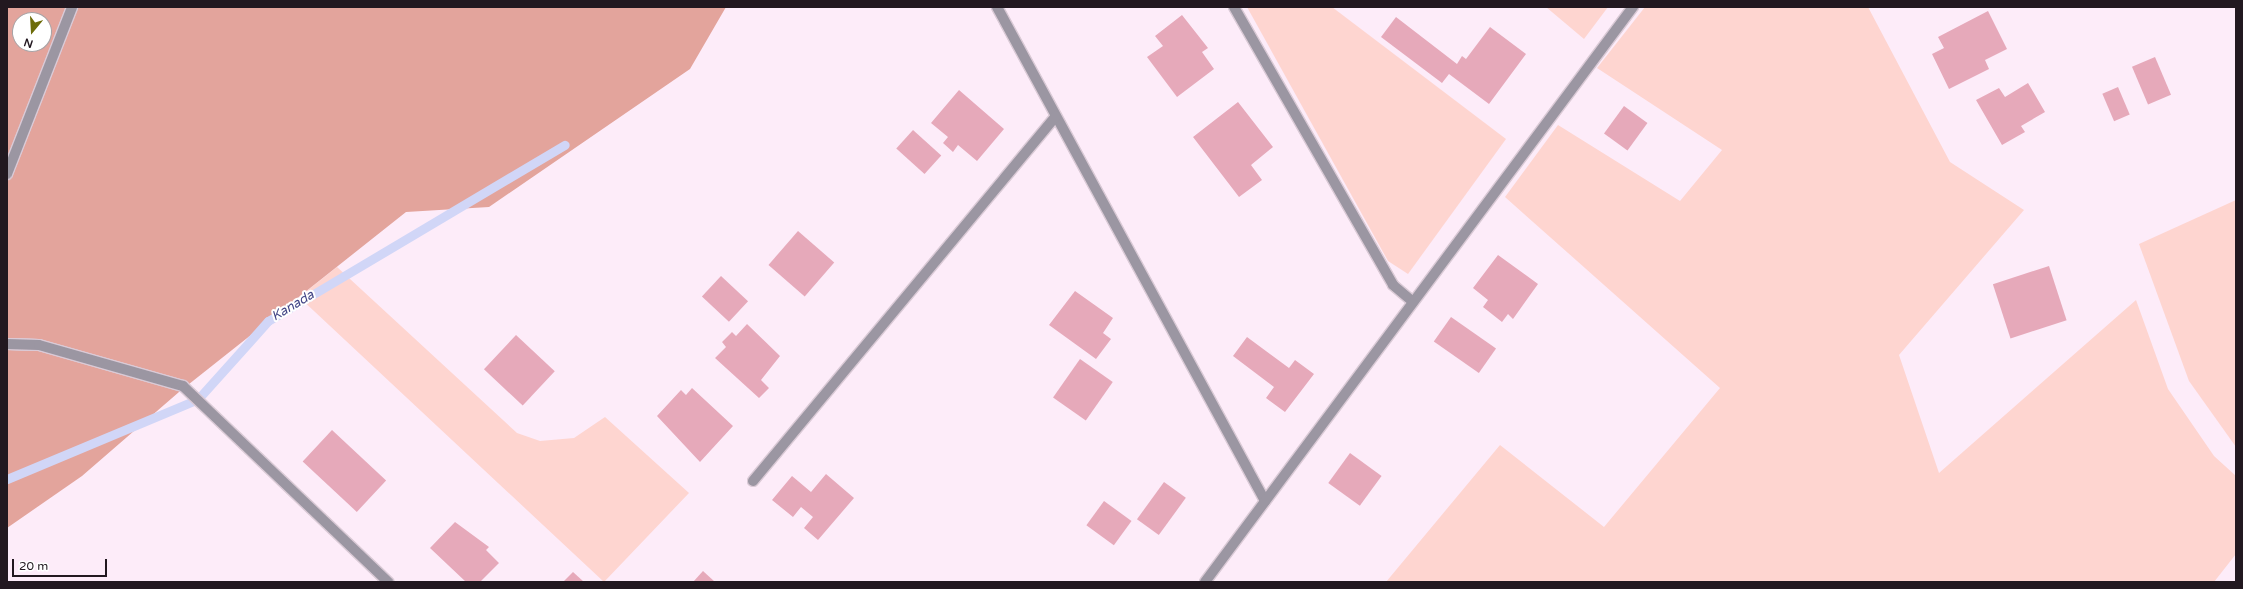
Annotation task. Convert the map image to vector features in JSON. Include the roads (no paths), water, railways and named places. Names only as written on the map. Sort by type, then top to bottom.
[{"type":"street","points":[[7,174],[72,7]]},
{"type":"street","points":[[997,7],[1265,501]]},
{"type":"street","points":[[1234,7],[1393,285],[1413,302]]},
{"type":"street","points":[[1205,582],[1633,7]]},
{"type":"street","points":[[753,481],[1056,116]]},
{"type":"street","points":[[7,344],[39,345],[183,386],[388,582]]},
{"type":"waterway","name":"Kanada","points":[[7,479],[198,399],[268,321],[565,145]]}]
